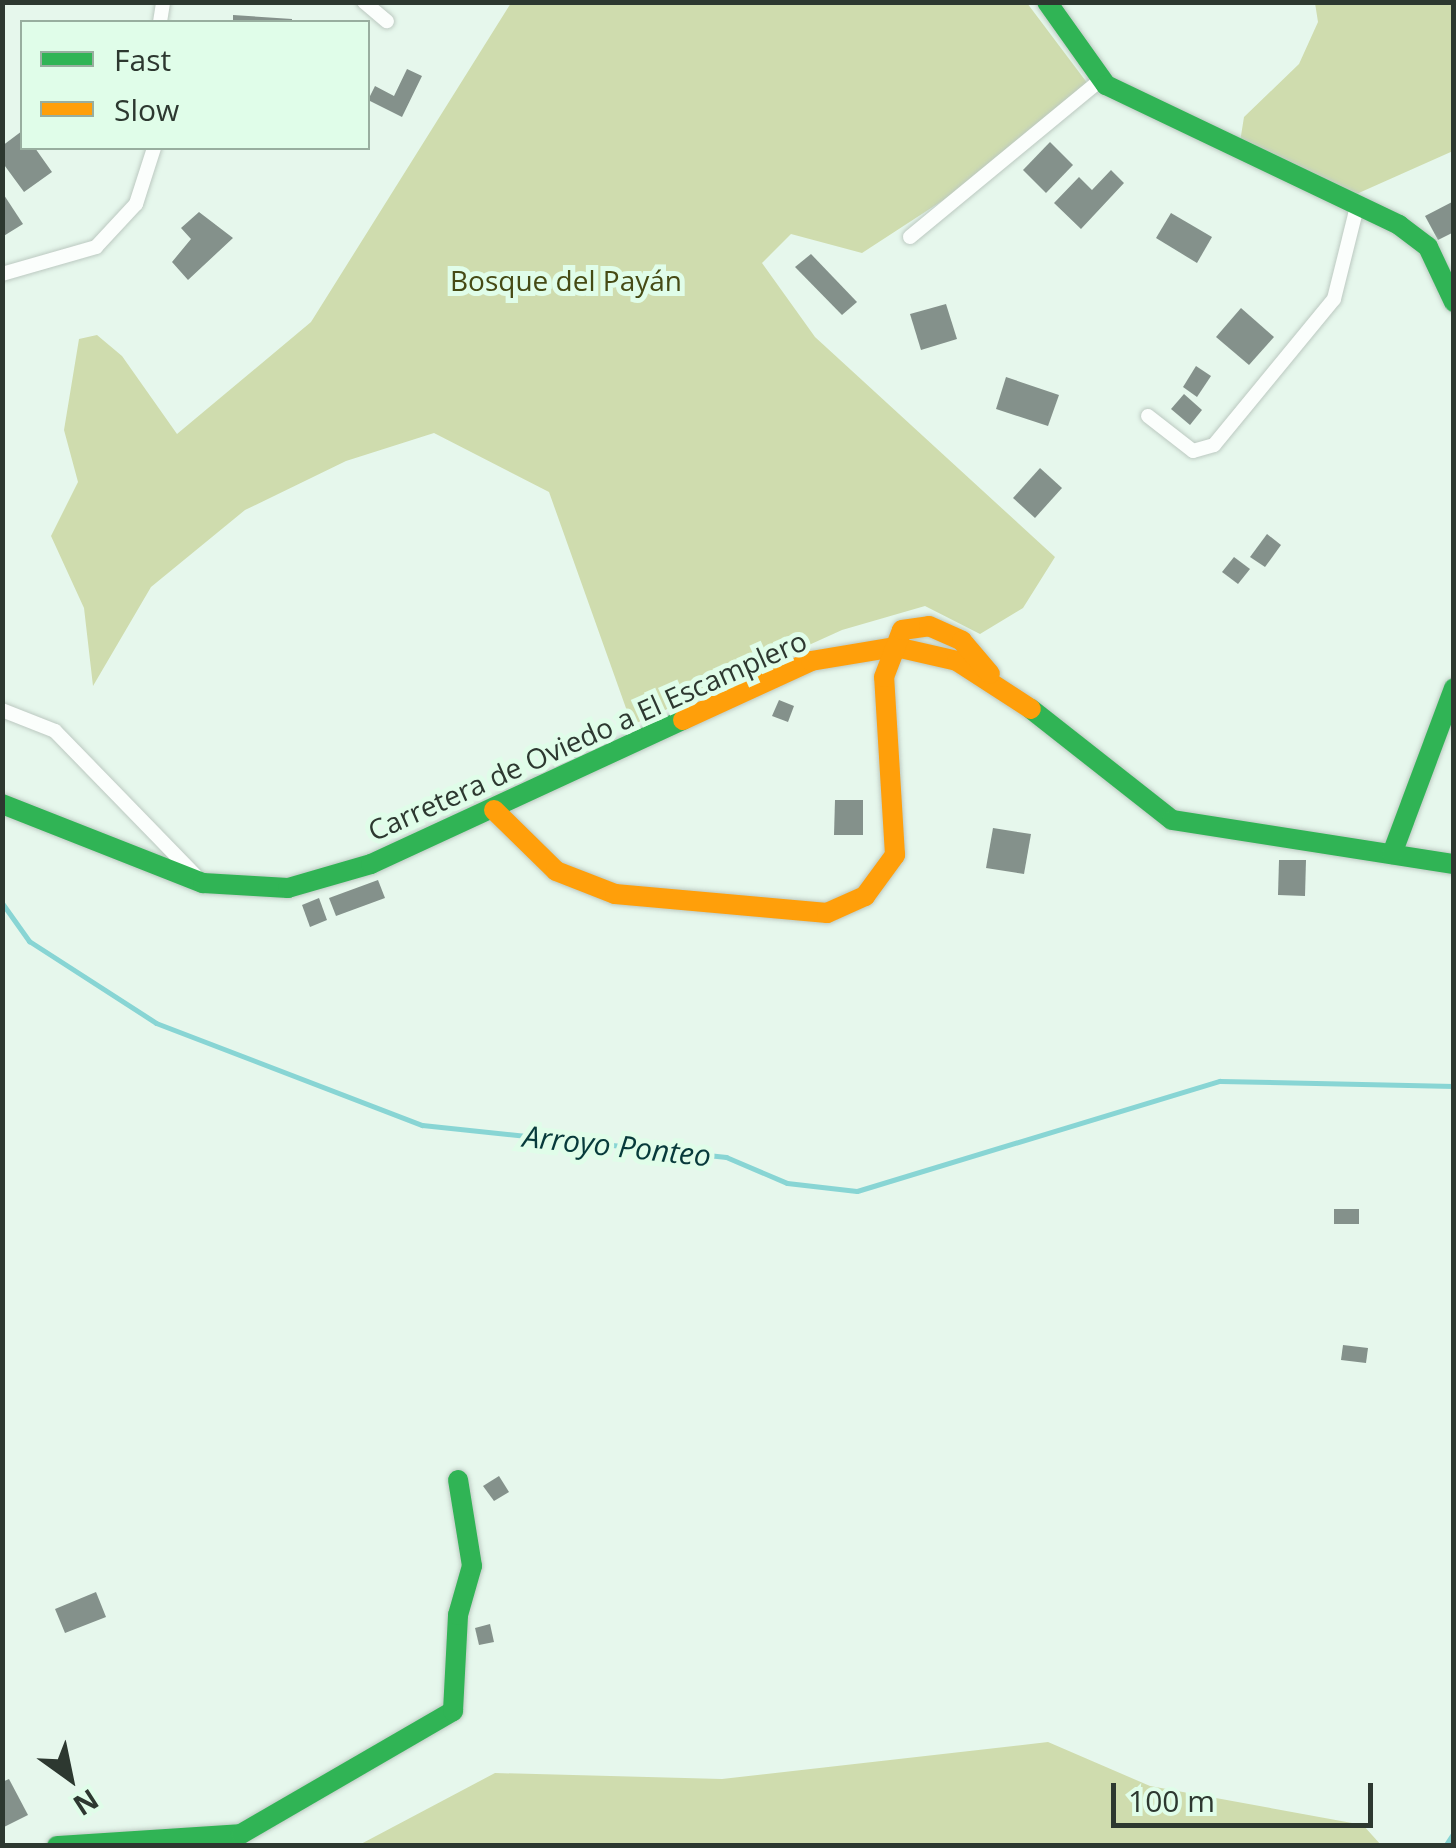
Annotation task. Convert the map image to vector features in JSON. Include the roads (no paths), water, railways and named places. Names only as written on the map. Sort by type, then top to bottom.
[{"type":"street","points":[[364,2],[388,22]]},
{"type":"street","points":[[1047,2],[1102,79],[1358,207],[1428,247],[1454,302]]},
{"type":"street","points":[[910,237],[1102,79]]},
{"type":"street","points":[[6,273],[96,247],[136,204],[153,150]]},
{"type":"street","points":[[1148,416],[1193,450],[1214,446],[1334,299],[1358,207]]},
{"type":"street","points":[[494,810],[514,839],[556,871],[615,894],[827,913],[865,896],[895,855],[884,678],[896,648]]},
{"type":"street","name":"Carretera de Oviedo a El Escamplero","points":[[2,804],[203,883],[288,888],[372,864],[812,661],[896,648],[958,660],[996,682],[1172,820],[1454,864]]},
{"type":"street","points":[[1392,854],[1454,688]]},
{"type":"street","points":[[2,710],[55,730],[203,883]]},
{"type":"street","points":[[57,1846],[240,1834],[452,1711],[458,1615],[472,1566],[458,1480]]},
{"type":"waterway","name":"Arroyo Ponteo","points":[[2,903],[29,941],[156,1023],[422,1125],[726,1157],[787,1183],[857,1191],[1220,1081],[1454,1086]]},
{"type":"waterway","points":[[1445,1846],[1454,1832]]},
{"type":"park label","name":"Bosque del Payán","points":[[566,280]]}]
